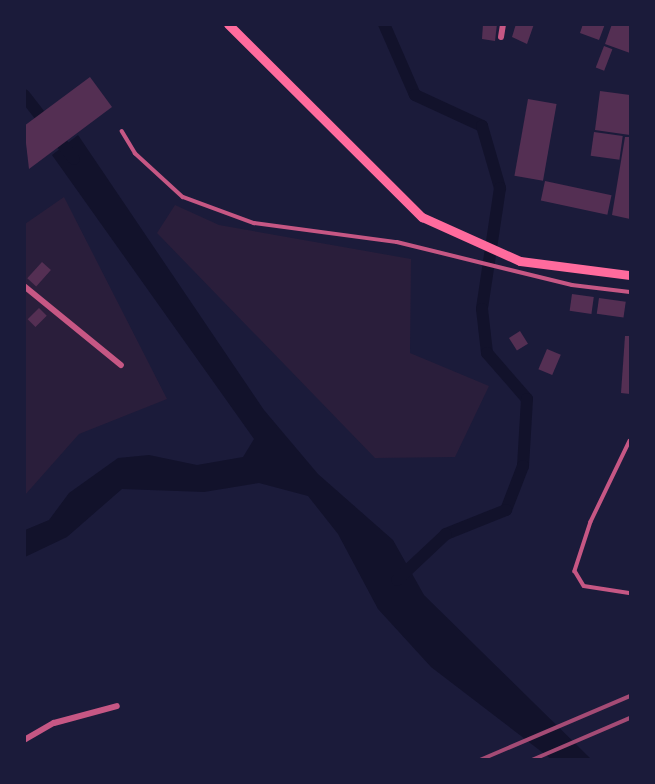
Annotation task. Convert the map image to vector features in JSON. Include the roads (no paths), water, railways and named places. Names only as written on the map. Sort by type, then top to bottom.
[{"type":"main road","points":[[228,24],[395,194],[467,240],[520,266],[631,275]]},
{"type":"street","points":[[501,37],[502,24]]},
{"type":"street","points":[[24,286],[121,365]]},
{"type":"street","points":[[24,740],[54,723],[117,706]]},
{"type":"lane","points":[[122,131],[135,153],[183,197],[254,223],[466,256],[631,292]]},
{"type":"lane","points":[[631,441],[591,522],[575,571],[584,586],[631,593]]},
{"type":"waterway","points":[[384,24],[415,95],[482,126],[500,188],[482,309],[487,353],[527,399],[523,466],[506,510],[446,534],[397,580]]},
{"type":"waterway","points":[[24,95],[74,159]]},
{"type":"railway","points":[[480,760],[630,696]]},
{"type":"railway","points":[[532,760],[630,718]]}]
